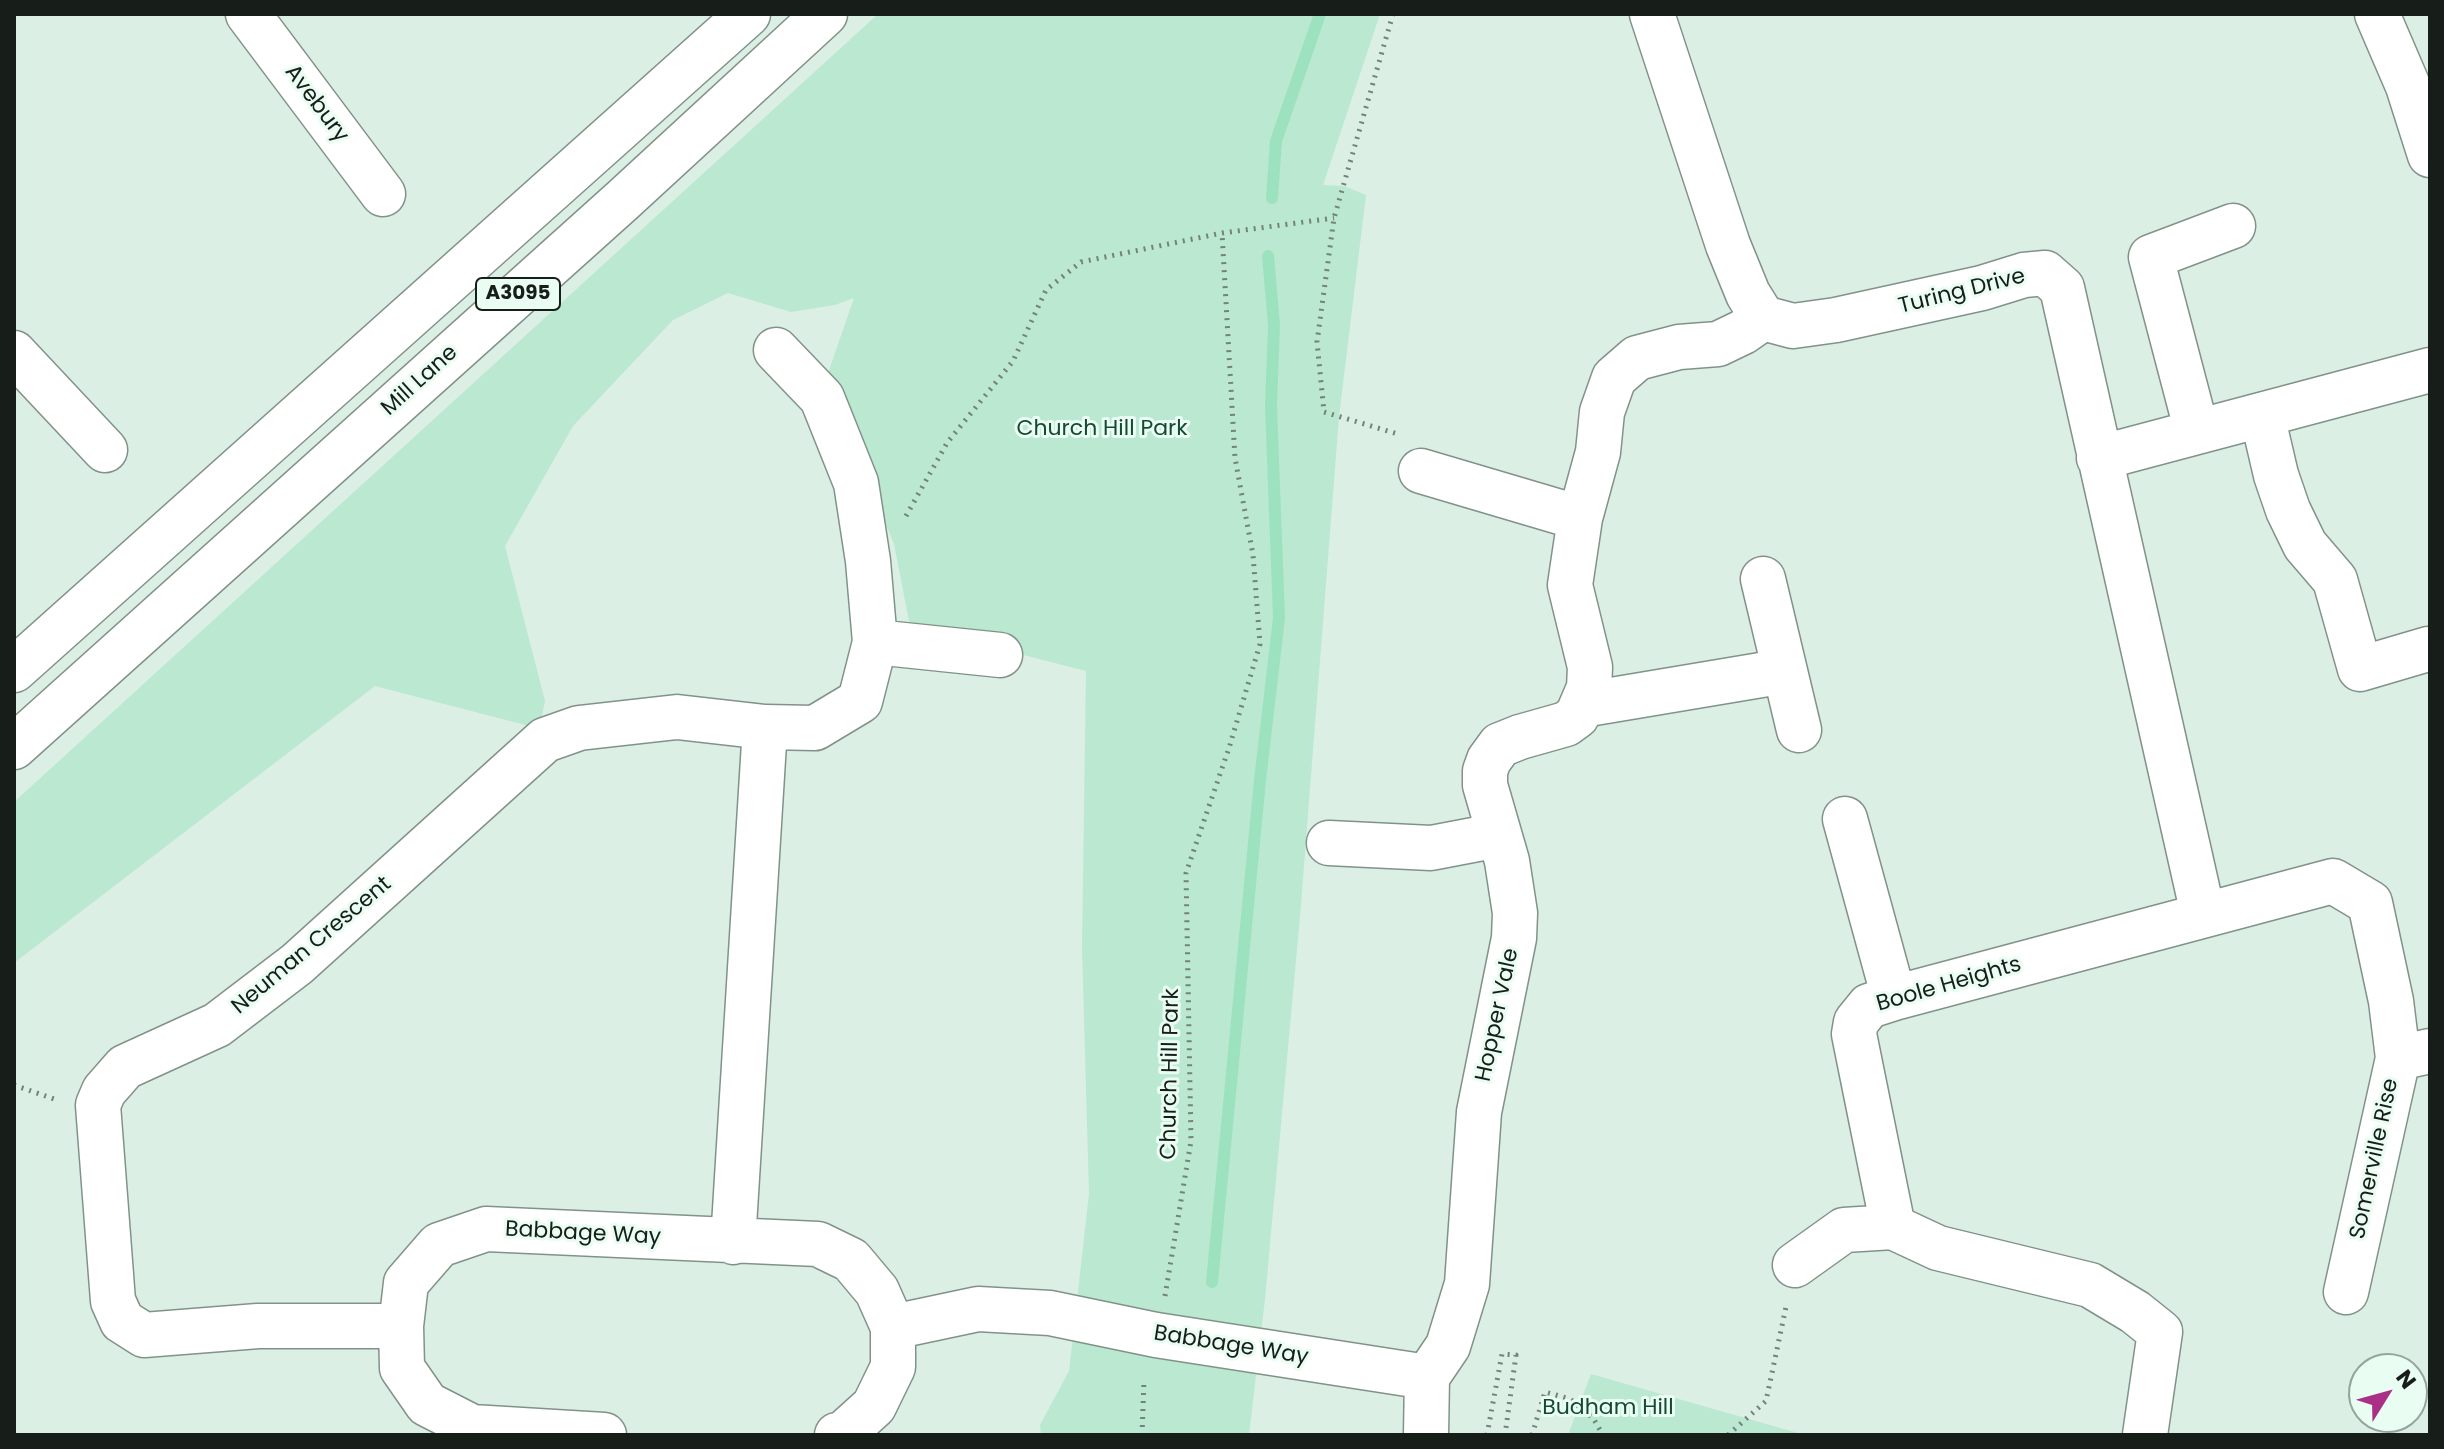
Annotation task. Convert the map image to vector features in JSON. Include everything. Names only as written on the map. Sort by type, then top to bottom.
[{"type":"street","name":"Avebury","points":[[248,14],[383,194]]},
{"type":"street","name":"A3095","points":[[14,670],[748,14]]},
{"type":"street","name":"Mill Lane","points":[[14,747],[623,200],[825,14]]},
{"type":"street","points":[[1582,705],[1589,688],[1590,667],[1570,585],[1580,518],[1598,452],[1602,412],[1614,378],[1637,358],[1679,347],[1718,344],[1763,318],[1748,294],[1728,245],[1652,14]]},
{"type":"street","points":[[2377,14],[2408,86],[2430,155]]},
{"type":"street","points":[[2197,432],[2151,257],[2233,226]]},
{"type":"street","name":"Turing Drive","points":[[1763,318],[1793,326],[1836,320],[1967,292],[2024,275],[2045,273],[2062,288],[2099,458]]},
{"type":"street","name":"Neuman Crescent","points":[[401,1326],[258,1326],[144,1335],[122,1321],[113,1301],[98,1105],[104,1091],[125,1067],[217,1025],[297,964],[545,740],[579,728],[677,717],[765,727],[815,728],[860,701],[875,642],[868,561],[856,483],[822,398],[776,350]]},
{"type":"street","points":[[14,353],[105,450]]},
{"type":"street","points":[[2203,914],[2099,458],[2430,370]]},
{"type":"street","points":[[2262,415],[2288,510],[2305,545],[2335,580],[2360,669],[2428,649]]},
{"type":"street","points":[[1421,471],[1580,518]]},
{"type":"street","points":[[1763,579],[1799,730]]},
{"type":"street","points":[[875,642],[1000,655]]},
{"type":"street","name":"Hopper Vale","points":[[1427,1377],[1448,1346],[1467,1284],[1479,1112],[1514,938],[1515,913],[1507,861],[1485,785],[1485,771],[1493,752],[1500,745],[1520,737],[1566,724],[1577,716],[1582,705],[1785,671]]},
{"type":"street","points":[[733,1242],[765,727]]},
{"type":"street","points":[[1845,819],[1894,998]]},
{"type":"street","points":[[1329,843],[1431,848],[1499,835]]},
{"type":"street","name":"Boole Heights","points":[[1893,1227],[1854,1034],[1856,1022],[1869,1006],[2333,881],[2370,903],[2391,1001],[2414,1054]]},
{"type":"street","name":"Somerville Rise","points":[[2346,1292],[2414,1054]]},
{"type":"street","points":[[1795,1265],[1844,1230],[1893,1227],[1938,1248],[2090,1285],[2135,1312],[2160,1332],[2145,1435]]},
{"type":"street","name":"Babbage Way","points":[[604,1435],[472,1427],[427,1404],[402,1368],[401,1326],[406,1283],[439,1245],[486,1229],[818,1244],[851,1260],[877,1291],[893,1327],[893,1367],[874,1406],[843,1434],[837,1435]]},
{"type":"street","name":"Babbage Way","points":[[893,1327],[978,1309],[1050,1313],[1156,1335],[1427,1377]]},
{"type":"street","points":[[1426,1435],[1427,1377]]},
{"type":"path","points":[[1324,412],[1317,342],[1334,218],[1393,14]]},
{"type":"path","points":[[868,561],[894,544],[947,443],[1013,361],[1046,290],[1081,262],[1222,233],[1334,218]]},
{"type":"path","name":"Church Hill Park","points":[[1164,1302],[1191,1141],[1186,873],[1229,748],[1260,644],[1253,555],[1235,458],[1222,233]]},
{"type":"path","points":[[1728,1435],[1766,1401],[1795,1265]]},
{"type":"path","points":[[1487,1435],[1502,1354],[1516,1355],[1505,1435]]},
{"type":"path","points":[[1142,1435],[1144,1380]]},
{"type":"path","points":[[1532,1435],[1545,1392],[1570,1399],[1593,1418],[1603,1435]]},
{"type":"green space","points":[[878,14],[1380,14],[1323,185],[1344,186],[1366,195],[1339,417],[1300,917],[1265,1299],[1249,1435],[1041,1435],[1040,1425],[1069,1371],[1089,1194],[1082,948],[1086,671],[910,626],[894,544],[826,379],[854,298],[835,305],[791,312],[728,293],[673,320],[573,426],[505,546],[545,701],[541,720],[533,727],[375,686],[14,963],[14,802]]},
{"type":"green space","name":"Budham Hill","points":[[1591,1374],[1805,1435],[1568,1435]]},
{"type":"waterway","points":[[1272,198],[1276,141],[1320,14]]},
{"type":"waterway","points":[[1212,1282],[1260,780],[1279,618],[1271,406],[1274,325],[1268,256]]}]
